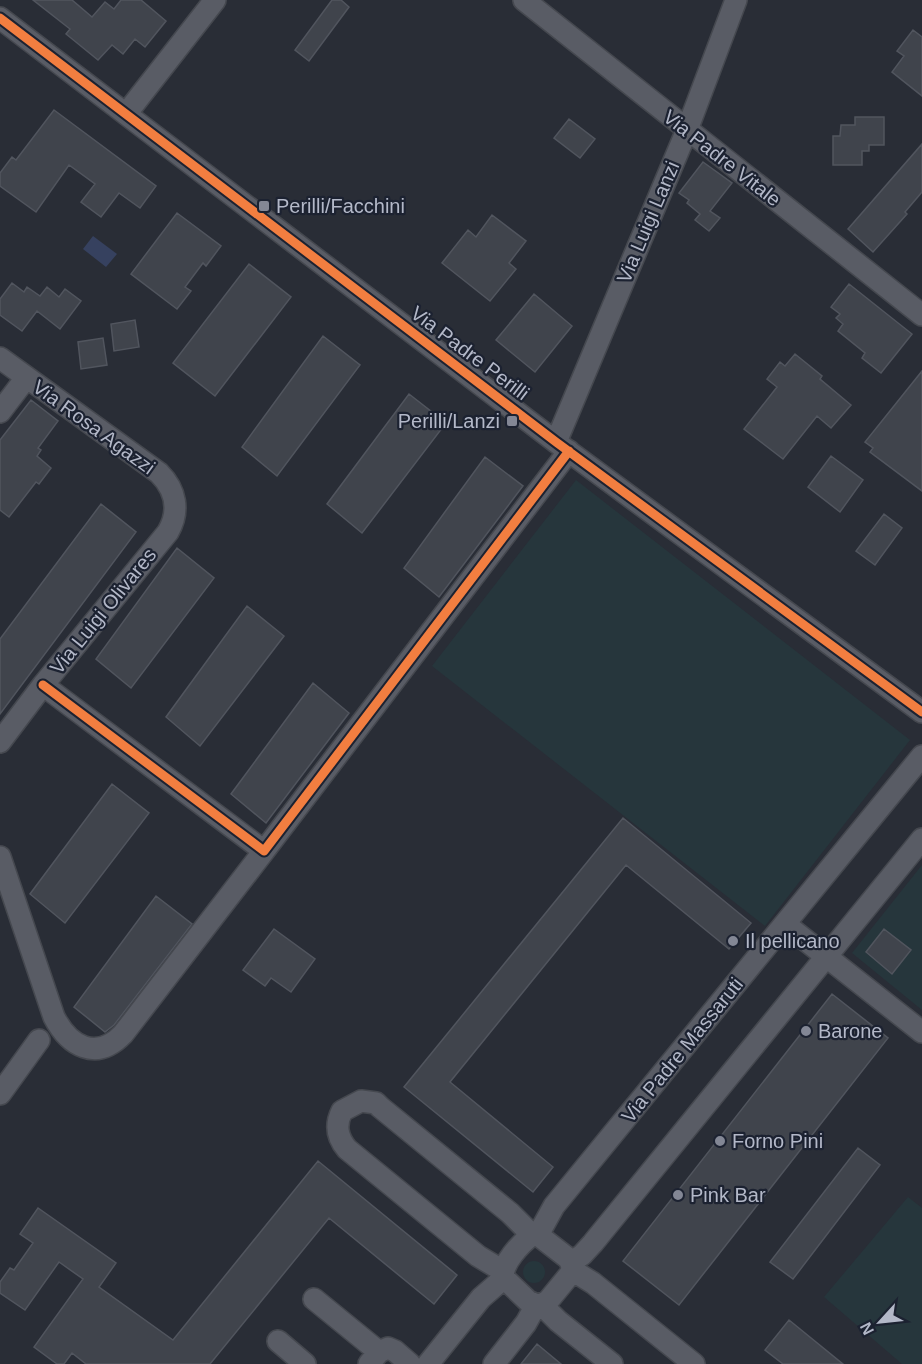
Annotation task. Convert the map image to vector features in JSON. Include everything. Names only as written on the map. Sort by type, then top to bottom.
[{"type":"street","points":[[126,114],[215,0]]},
{"type":"street","name":"Via Padre Vitale","points":[[524,0],[922,315]]},
{"type":"street","name":"Via Luigi Lanzi","points":[[0,857],[54,1017],[64,1034],[71,1040],[91,1049],[105,1047],[123,1034],[264,851],[563,446],[736,0]]},
{"type":"street","name":"Via Padre Perilli","points":[[0,18],[563,446],[922,712]]},
{"type":"street","name":"Via Rosa Agazzi","points":[[0,358],[159,473],[171,488],[175,505]]},
{"type":"street","points":[[0,412],[26,378]]},
{"type":"street","name":"Via Luigi Olivares","points":[[0,742],[43,685],[168,532],[174,519],[175,505]]},
{"type":"street","points":[[43,685],[264,851]]},
{"type":"street","name":"Via Padre Massaruti","points":[[428,1364],[554,1206],[922,756]]},
{"type":"street","points":[[494,1364],[569,1266],[587,1249],[922,839]]},
{"type":"street","points":[[785,924],[922,1032]]},
{"type":"street","points":[[0,1094],[39,1040]]},
{"type":"street","points":[[612,1364],[539,1303],[511,1287],[504,1271],[478,1256],[351,1153],[343,1144],[339,1134],[338,1122],[342,1111],[361,1101],[376,1104],[510,1213],[531,1237],[593,1282],[694,1364]]},
{"type":"street","points":[[314,1299],[374,1358],[383,1349],[392,1349],[410,1364]]},
{"type":"street","points":[[278,1341],[305,1364]]},
{"type":"shaded area","points":[[576,480],[910,740],[765,926],[432,666]]},
{"type":"shaded area","points":[[922,865],[922,1010],[852,953]],"holes":[[[885,929],[910,950],[892,973],[866,953]]]},
{"type":"shaded area","points":[[908,1197],[922,1208],[922,1364],[902,1364],[824,1297]]},
{"type":"shaded area","points":[[534,1261],[542,1264],[545,1272],[542,1280],[534,1283],[526,1280],[523,1272],[526,1264]]},
{"type":"water","points":[[93,236],[117,254],[106,267],[83,249]]},
{"type":"building","points":[[33,0],[72,0],[92,17],[105,2],[114,9],[121,0],[141,0],[166,21],[145,47],[135,39],[123,54],[112,45],[98,60],[66,34],[70,29]]},
{"type":"building","points":[[332,0],[341,0],[349,7],[309,61],[295,50]]},
{"type":"building","points":[[913,30],[922,37],[922,96],[892,72],[904,56],[897,51]]},
{"type":"building","points":[[54,110],[156,186],[140,208],[119,193],[101,217],[81,202],[95,184],[69,165],[36,212],[0,186],[0,173],[12,157],[16,160]]},
{"type":"building","points":[[855,117],[884,117],[884,145],[869,145],[869,151],[862,151],[862,165],[833,165],[833,136],[840,136],[841,125],[855,125]]},
{"type":"building","points":[[569,119],[595,139],[580,158],[554,138]]},
{"type":"building","points":[[922,144],[922,192],[905,212],[907,214],[873,252],[848,229]]},
{"type":"building","points":[[703,162],[732,183],[710,211],[720,218],[709,231],[695,220],[700,214],[687,203],[689,200],[679,193]]},
{"type":"building","points":[[177,213],[221,246],[206,266],[203,263],[185,287],[191,291],[177,309],[131,274]]},
{"type":"building","points":[[492,215],[526,241],[509,263],[516,269],[490,301],[442,263],[468,230],[476,237]]},
{"type":"building","points":[[249,264],[291,297],[215,396],[173,363]]},
{"type":"building","points":[[12,283],[24,292],[27,287],[40,296],[47,287],[59,297],[65,289],[81,301],[60,329],[37,311],[22,331],[0,315],[0,299]]},
{"type":"building","points":[[849,284],[912,334],[881,373],[862,358],[865,353],[838,331],[843,324],[836,318],[840,314],[831,307]]},
{"type":"building","points":[[534,294],[572,326],[535,372],[496,340]]},
{"type":"building","points":[[135,320],[139,347],[114,351],[111,324]]},
{"type":"building","points":[[323,336],[360,365],[277,476],[242,447]]},
{"type":"building","points":[[103,338],[107,365],[81,369],[78,342]]},
{"type":"building","points":[[795,354],[822,376],[820,379],[851,405],[831,428],[817,416],[783,459],[744,429],[777,387],[767,379],[780,362],[785,366]]},
{"type":"building","points":[[922,371],[922,491],[870,452],[873,448],[865,442]]},
{"type":"building","points":[[409,394],[446,423],[362,533],[327,504]]},
{"type":"building","points":[[31,400],[58,421],[38,448],[41,450],[37,456],[51,468],[39,484],[36,482],[9,517],[0,510],[0,440]]},
{"type":"building","points":[[831,456],[863,480],[840,512],[808,487]]},
{"type":"building","points":[[485,457],[523,486],[439,597],[404,568]]},
{"type":"building","points":[[101,504],[136,532],[0,714],[0,639]]},
{"type":"building","points":[[884,514],[902,528],[875,565],[856,551]]},
{"type":"building","points":[[177,548],[214,578],[131,688],[96,659]]},
{"type":"building","points":[[247,606],[284,636],[200,746],[166,717]]},
{"type":"building","points":[[313,683],[349,713],[266,823],[231,794]]},
{"type":"building","points":[[112,784],[149,813],[65,923],[30,894]]},
{"type":"building","points":[[623,818],[751,923],[729,949],[626,865],[450,1082],[553,1167],[533,1192],[404,1087]]},
{"type":"building","points":[[156,896],[192,924],[114,1025],[105,1032],[74,1007]]},
{"type":"building","points":[[274,929],[315,959],[291,992],[271,978],[265,986],[243,970]]},
{"type":"building","points":[[884,929],[911,950],[892,974],[866,952]]},
{"type":"building","points":[[832,994],[888,1038],[679,1305],[623,1261]]},
{"type":"building","points":[[858,1148],[880,1165],[793,1279],[770,1262]]},
{"type":"building","points":[[318,1161],[457,1275],[434,1304],[329,1218],[210,1364],[86,1364],[72,1353],[64,1364],[57,1364],[34,1347],[83,1279],[59,1262],[25,1310],[0,1293],[0,1282],[10,1268],[14,1270],[33,1243],[20,1234],[38,1208],[116,1263],[99,1287],[173,1340]]},
{"type":"building","points":[[789,1320],[843,1364],[783,1364],[765,1350]]},
{"type":"building","points":[[537,1344],[561,1364],[521,1364]]},
{"type":"cycle path","points":[[0,18],[556,442],[922,712]]},
{"type":"cycle path","points":[[43,685],[264,851],[569,451]]},
{"type":"place","name":"Perilli/Facchini","points":[[264,206]]},
{"type":"place","name":"Perilli/Lanzi","points":[[512,421]]},
{"type":"place","name":"Il pellicano","points":[[733,941]]},
{"type":"place","name":"Barone","points":[[806,1031]]},
{"type":"place","name":"Forno Pini","points":[[720,1141]]},
{"type":"place","name":"Pink Bar","points":[[678,1195]]}]
